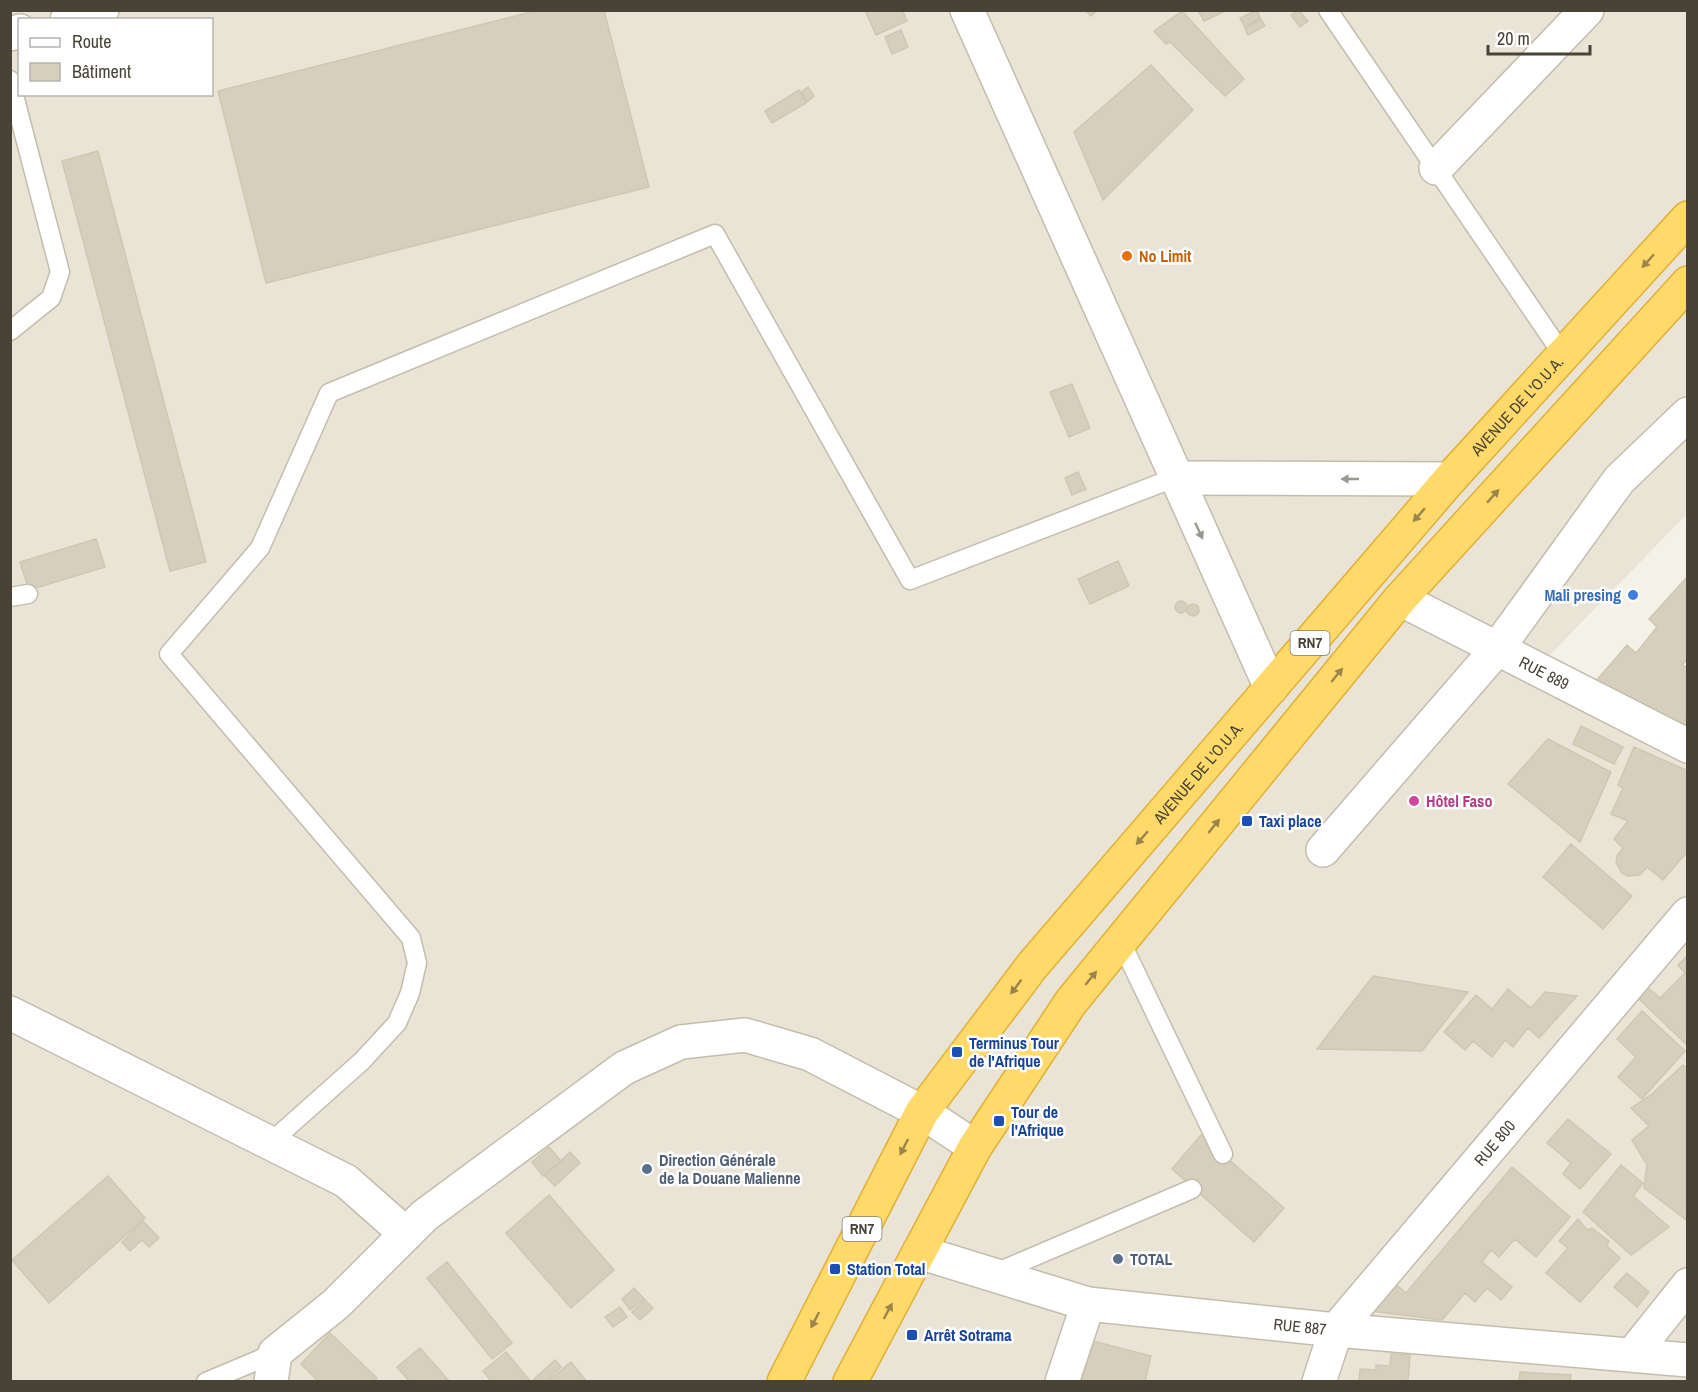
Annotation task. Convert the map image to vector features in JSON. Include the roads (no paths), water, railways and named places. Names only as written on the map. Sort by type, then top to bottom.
[{"type":"highway","name":"AVENUE DE L'O.U.A.","points":[[784,1382],[922,1112],[1032,966],[1450,479],[1688,218]]},
{"type":"highway","name":"RN7","points":[[850,1382],[975,1147],[1071,1002],[1400,599],[1688,283]]},
{"type":"street","points":[[74,18],[102,10]]},
{"type":"street","points":[[968,10],[1174,478],[1271,688]]},
{"type":"street","points":[[1436,168],[1587,10]]},
{"type":"street","points":[[1323,850],[1497,649],[1619,480],[1688,414]]},
{"type":"street","points":[[1174,478],[1450,479]]},
{"type":"street","name":"RUE 889","points":[[1400,599],[1688,746]]},
{"type":"street","name":"RUE 800","points":[[1319,1382],[1336,1330],[1688,914]]},
{"type":"street","points":[[10,1013],[346,1181],[406,1234]]},
{"type":"street","points":[[273,1367],[424,1216],[624,1068],[681,1042],[745,1035],[810,1054],[922,1112],[975,1147]]},
{"type":"street","name":"RUE 887","points":[[919,1252],[1088,1304],[1336,1330],[1688,1360]]},
{"type":"street","points":[[1632,1355],[1688,1284]]},
{"type":"street","points":[[1062,1382],[1088,1304]]},
{"type":"lane","points":[[1328,10],[1563,355]]},
{"type":"lane","points":[[10,80],[16,127],[60,272],[51,298],[10,331]]},
{"type":"lane","points":[[271,1142],[362,1060],[397,1023],[410,993],[417,963],[411,938],[169,654],[260,548],[329,393],[715,234],[910,580],[1174,478]]},
{"type":"lane","points":[[1121,942],[1223,1154]]},
{"type":"lane","points":[[991,1274],[1192,1189]]},
{"type":"lane","points":[[206,1382],[273,1367]]},
{"type":"place","name":"No Limit","points":[[1127,256]]},
{"type":"place","name":"Mali presing","points":[[1633,595]]},
{"type":"place","name":"Hôtel Faso","points":[[1414,801]]},
{"type":"place","name":"Taxi place","points":[[1247,821]]},
{"type":"place","name":"Terminus Tour de l'Afrique","points":[[957,1052]]},
{"type":"place","name":"Tour de l'Afrique","points":[[999,1121]]},
{"type":"place","name":"Direction Générale de la Douane Malienne","points":[[647,1169]]},
{"type":"place","name":"TOTAL","points":[[1118,1259]]},
{"type":"place","name":"Station Total","points":[[835,1269]]},
{"type":"place","name":"Arrêt Sotrama","points":[[912,1335]]}]
